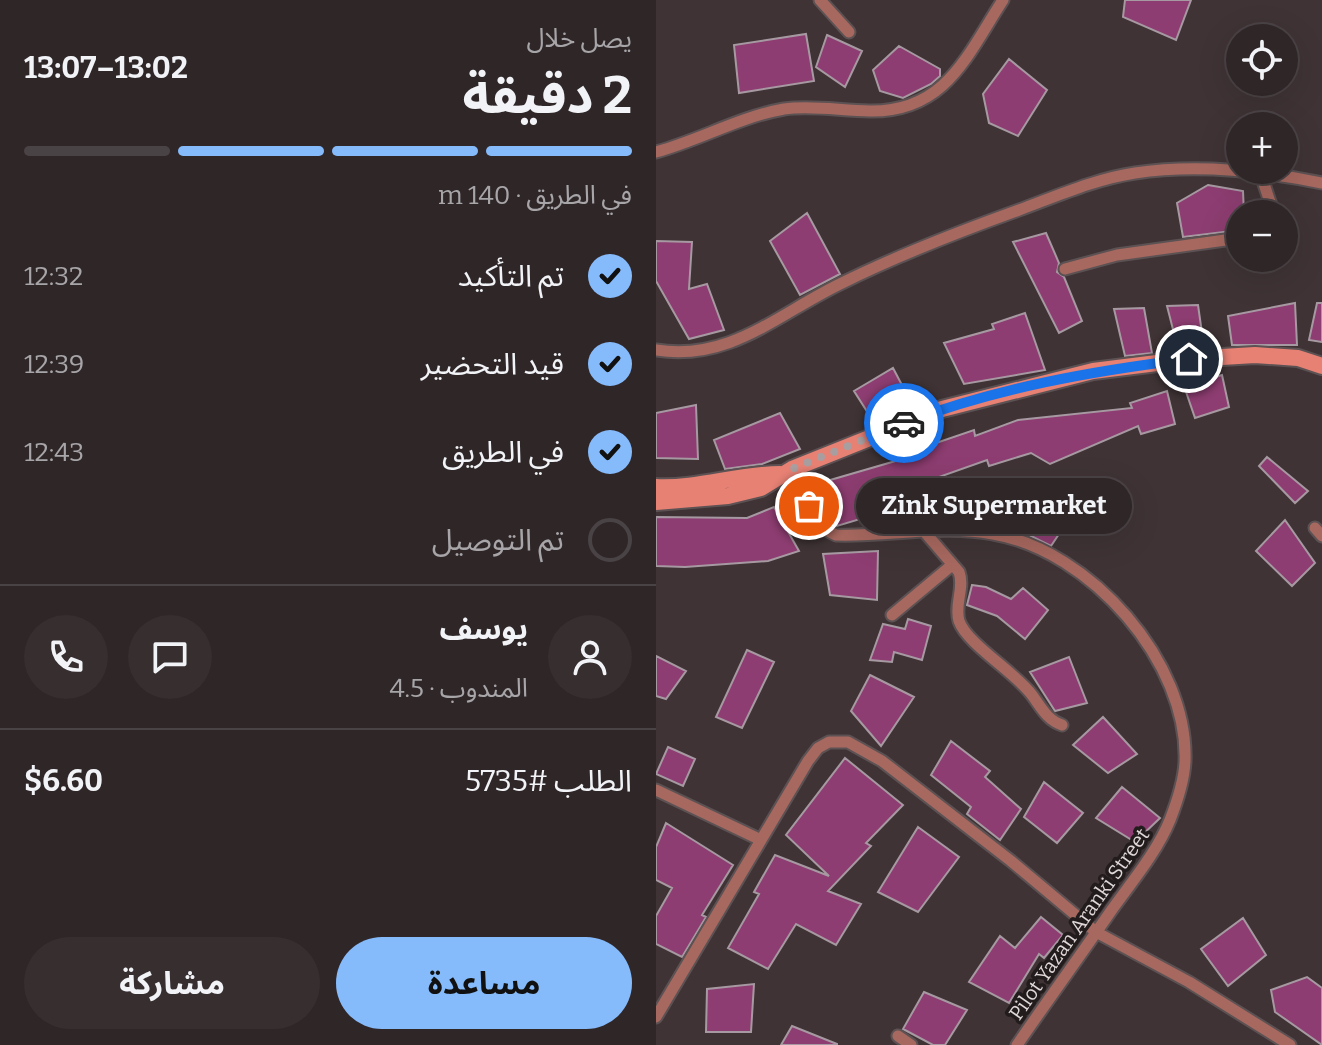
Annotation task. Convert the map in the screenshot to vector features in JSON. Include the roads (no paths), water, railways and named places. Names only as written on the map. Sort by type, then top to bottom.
[{"type":"main road","points":[[656,502],[728,496],[761,488],[786,471],[942,409],[1093,371],[1189,359],[1255,355],[1298,358],[1322,366]]},
{"type":"main road","points":[[656,487],[701,484],[786,471]]},
{"type":"street","points":[[820,0],[849,32]]},
{"type":"street","points":[[656,152],[750,116],[788,109],[817,107],[871,111],[915,105],[935,94],[958,69],[1003,0]]},
{"type":"street","points":[[656,350],[677,353],[728,344],[748,337],[803,301],[892,258],[1068,191],[1134,173],[1226,171]]},
{"type":"street","points":[[1298,178],[1322,183]]},
{"type":"street","points":[[1065,269],[1131,253],[1226,240]]},
{"type":"street","name":"Pilot Yazan Aranki Street","points":[[786,471],[827,532],[855,536],[923,530],[994,534],[1055,554],[1094,582],[1133,623],[1172,692],[1185,746],[1184,776],[1166,830],[1017,1045]]},
{"type":"street","points":[[923,530],[961,576],[958,609],[965,632],[1016,676],[1045,714],[1062,725]]},
{"type":"street","points":[[892,615],[952,565]]},
{"type":"street","points":[[658,1010],[808,761],[818,748],[829,742],[848,742],[882,761],[922,790],[1096,932],[1189,982],[1285,1044]]},
{"type":"street","points":[[656,790],[761,840]]},
{"type":"street","points":[[898,1036],[911,1045]]},
{"type":"place","name":"Zink Supermarket","points":[[809,506]]}]
